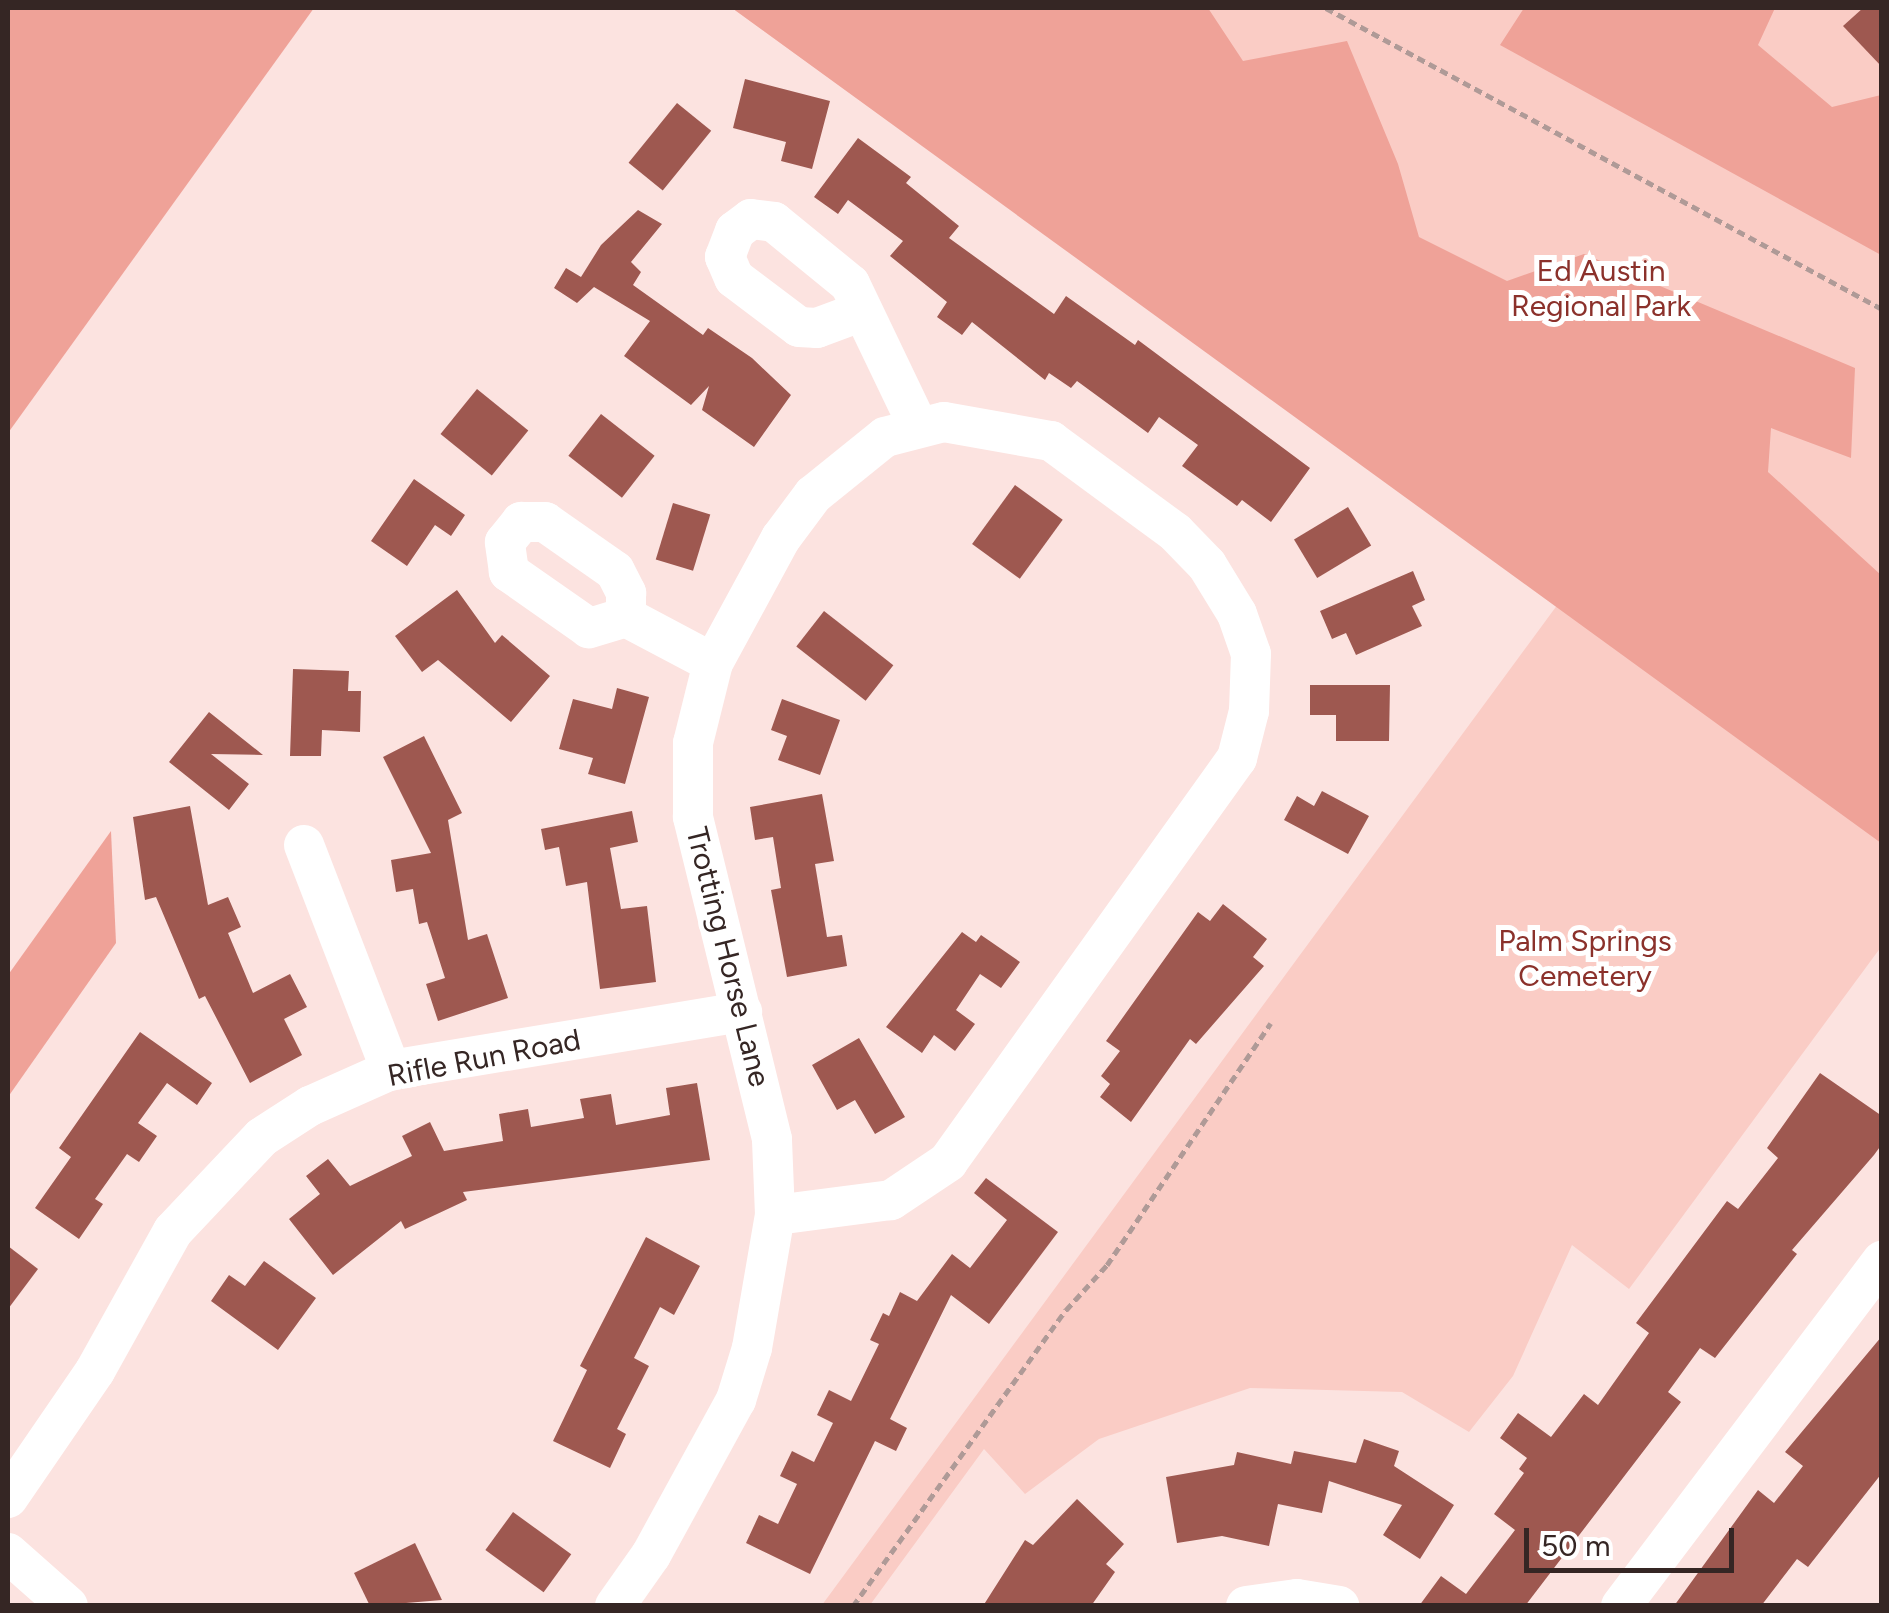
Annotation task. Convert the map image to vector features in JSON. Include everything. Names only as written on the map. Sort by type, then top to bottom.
[{"type":"street","points":[[775,1215],[891,1200],[948,1162],[1237,758],[1248,711],[1250,654],[1236,614],[1207,565],[1175,532],[1051,442],[977,425],[918,426],[860,312]]},
{"type":"street","name":"Trotting Horse Lane","points":[[615,1606],[670,1524],[736,1400],[752,1348],[775,1215],[772,1139],[693,816],[693,743],[712,663],[781,538],[813,494],[885,436],[918,426]]},
{"type":"street","points":[[626,617],[712,663]]},
{"type":"street","points":[[304,845],[392,1070]]},
{"type":"street","name":"Rifle Run Road","points":[[8,1498],[94,1370],[172,1231],[218,1176],[310,1106],[392,1070],[742,1012]]},
{"type":"street","points":[[1621,1606],[1882,1261]]},
{"type":"street","points":[[8,1553],[68,1606]]},
{"type":"street","points":[[1246,1606],[1296,1599],[1339,1606]]},
{"type":"path","points":[[1326,8],[1882,308]]},
{"type":"path","points":[[854,1606],[1066,1310],[1107,1264],[1271,1023]]},
{"type":"green space","points":[[8,8],[314,8],[8,433]]},
{"type":"green space","name":"Palm Springs Cemetery","points":[[732,8],[1881,8],[1881,947],[1629,1289],[1572,1245],[1513,1376],[1469,1432],[1402,1392],[1250,1388],[1099,1439],[1025,1494],[984,1449],[870,1605],[822,1605],[1558,604]]},
{"type":"green space","name":"Ed Austin Regional Park","points":[[732,8],[1208,8],[1243,61],[1347,41],[1398,164],[1419,237],[1507,281],[1584,254],[1855,368],[1851,458],[1771,428],[1768,472],[1881,575],[1881,843]]},
{"type":"green space","points":[[1524,8],[1775,8],[1758,45],[1832,107],[1881,95],[1881,255],[1500,45]]},
{"type":"green space","points":[[111,831],[116,943],[8,1097],[8,975]]},
{"type":"building","points":[[1863,8],[1882,8],[1882,67],[1843,26]]},
{"type":"building","points":[[745,79],[830,101],[812,169],[781,161],[786,142],[733,128]]},
{"type":"building","points":[[677,103],[711,131],[663,191],[629,163]]},
{"type":"building","points":[[858,138],[911,177],[906,183],[959,226],[949,238],[1054,314],[1066,296],[1135,345],[1138,340],[1310,468],[1271,522],[1242,500],[1237,506],[1182,466],[1198,445],[1159,417],[1148,433],[1077,381],[1071,388],[1049,373],[1045,380],[972,322],[962,335],[937,317],[947,302],[890,256],[903,241],[848,200],[838,214],[814,197]]},
{"type":"building","points":[[638,210],[662,224],[631,262],[641,272],[633,285],[703,335],[708,328],[752,358],[791,395],[754,447],[702,410],[709,386],[691,405],[624,356],[650,321],[594,287],[577,303],[554,288],[566,268],[581,277],[601,245]]},
{"type":"building","points":[[477,389],[528,431],[492,476],[440,434]]},
{"type":"building","points":[[601,414],[655,456],[622,498],[568,456]]},
{"type":"building","points":[[414,479],[465,515],[451,536],[435,525],[407,566],[371,541]]},
{"type":"building","points":[[1015,485],[1063,520],[1020,579],[972,544]]},
{"type":"building","points":[[673,503],[710,514],[693,571],[656,559]]},
{"type":"building","points":[[1348,507],[1371,546],[1317,578],[1294,539]]},
{"type":"building","points":[[1413,571],[1425,600],[1412,606],[1422,626],[1356,655],[1346,633],[1332,639],[1320,611]]},
{"type":"building","points":[[457,590],[495,643],[502,635],[550,676],[511,722],[438,660],[422,672],[395,636]]},
{"type":"building","points":[[824,611],[893,665],[866,701],[796,646]]},
{"type":"building","points":[[293,669],[349,671],[348,691],[361,691],[360,732],[322,730],[321,756],[290,756]]},
{"type":"building","points":[[1310,685],[1390,685],[1389,741],[1336,741],[1336,715],[1310,715]]},
{"type":"building","points":[[617,688],[649,697],[625,784],[588,774],[593,758],[559,749],[573,699],[612,709]]},
{"type":"building","points":[[782,699],[840,720],[820,775],[778,760],[787,736],[771,730]]},
{"type":"building","points":[[209,712],[263,755],[211,754],[249,784],[229,810],[169,762]]},
{"type":"building","points":[[424,736],[462,813],[448,820],[468,940],[487,934],[508,998],[438,1021],[426,984],[445,978],[427,922],[419,924],[413,889],[396,892],[391,860],[431,853],[383,757]]},
{"type":"building","points":[[1322,791],[1369,816],[1348,854],[1284,820],[1297,796],[1314,806]]},
{"type":"building","points":[[822,794],[834,861],[815,864],[827,937],[842,935],[847,966],[787,977],[771,890],[781,888],[773,837],[755,840],[750,807]]},
{"type":"building","points":[[190,806],[208,905],[228,897],[241,927],[228,933],[253,993],[290,974],[307,1007],[284,1019],[302,1055],[250,1083],[205,996],[199,999],[156,897],[145,900],[133,817]]},
{"type":"building","points":[[632,811],[638,842],[610,848],[621,909],[647,906],[656,982],[600,989],[587,882],[566,886],[559,847],[545,850],[541,829]]},
{"type":"building","points":[[1223,904],[1267,939],[1253,957],[1264,966],[1196,1044],[1190,1039],[1131,1122],[1100,1097],[1110,1084],[1101,1076],[1120,1051],[1106,1041],[1198,912],[1210,921]]},
{"type":"building","points":[[962,932],[976,942],[981,935],[1020,962],[1001,988],[980,974],[956,1010],[975,1024],[955,1051],[934,1035],[922,1053],[886,1027]]},
{"type":"building","points":[[140,1032],[212,1083],[197,1105],[167,1083],[138,1123],[157,1136],[139,1162],[127,1154],[95,1199],[103,1204],[79,1239],[35,1208],[71,1157],[59,1148]]},
{"type":"building","points":[[859,1038],[905,1117],[875,1134],[855,1100],[837,1110],[812,1065]]},
{"type":"building","points":[[1820,1073],[1882,1116],[1882,1144],[1874,1155],[1792,1250],[1797,1254],[1715,1358],[1700,1348],[1668,1392],[1681,1402],[1525,1606],[1419,1606],[1441,1576],[1466,1594],[1515,1530],[1494,1514],[1524,1473],[1519,1469],[1527,1458],[1500,1438],[1518,1413],[1551,1437],[1584,1394],[1598,1405],[1649,1333],[1636,1323],[1727,1201],[1738,1209],[1778,1158],[1767,1148]]},
{"type":"building","points":[[697,1083],[710,1160],[463,1192],[467,1200],[405,1229],[401,1221],[333,1275],[289,1219],[320,1194],[306,1176],[328,1159],[350,1186],[412,1156],[402,1136],[430,1122],[444,1151],[503,1141],[499,1114],[528,1109],[531,1127],[584,1118],[580,1099],[611,1094],[616,1125],[670,1115],[666,1088]]},
{"type":"building","points":[[986,1178],[1058,1232],[989,1324],[951,1295],[890,1419],[907,1428],[896,1451],[875,1441],[810,1574],[746,1543],[759,1515],[778,1524],[797,1484],[780,1476],[792,1451],[814,1462],[833,1423],[817,1415],[829,1390],[851,1401],[879,1344],[870,1340],[883,1313],[889,1316],[900,1292],[917,1301],[952,1254],[970,1268],[1007,1220],[974,1193]]},
{"type":"building","points":[[646,1237],[700,1266],[674,1315],[660,1307],[634,1358],[649,1366],[617,1429],[626,1434],[610,1468],[553,1441],[587,1370],[580,1366]]},
{"type":"building","points":[[8,1246],[38,1269],[8,1309]]},
{"type":"building","points":[[264,1261],[316,1298],[278,1350],[211,1301],[229,1275],[245,1286]]},
{"type":"building","points":[[1882,1336],[1882,1473],[1808,1567],[1797,1559],[1761,1606],[1674,1606],[1758,1490],[1774,1503],[1803,1466],[1785,1452]]},
{"type":"building","points":[[1364,1439],[1399,1451],[1394,1466],[1454,1505],[1420,1559],[1383,1535],[1402,1505],[1329,1481],[1322,1513],[1278,1504],[1269,1546],[1222,1536],[1177,1543],[1166,1477],[1234,1465],[1237,1452],[1291,1464],[1294,1451],[1356,1463]]},
{"type":"building","points":[[1077,1499],[1124,1544],[1106,1564],[1115,1572],[1091,1606],[983,1606],[1025,1540],[1033,1545]]},
{"type":"building","points":[[513,1512],[571,1554],[544,1592],[485,1550]]},
{"type":"building","points":[[415,1543],[442,1600],[370,1606],[354,1573]]}]
